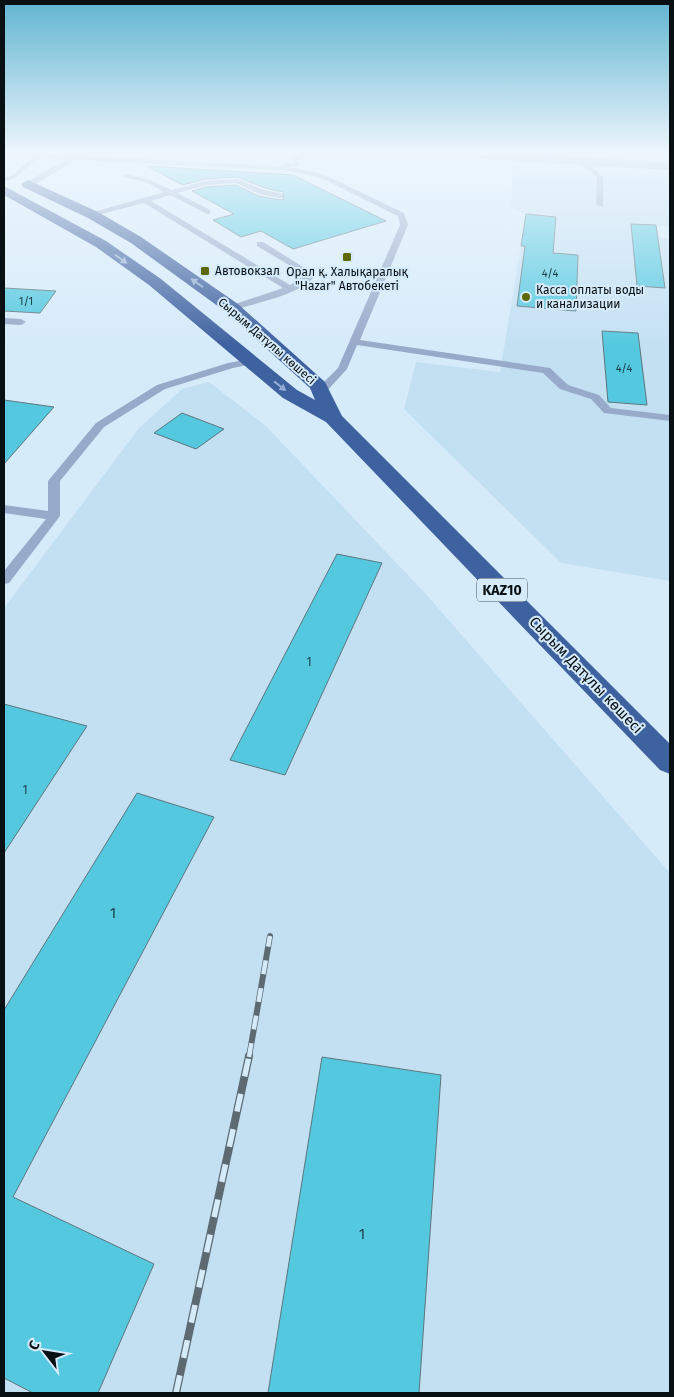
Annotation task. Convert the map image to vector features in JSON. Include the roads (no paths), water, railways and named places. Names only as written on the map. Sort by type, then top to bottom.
[{"type":"highway","name":"Сырым Датұлы көшесі","points":[[51,216],[101,244],[154,282],[290,394],[333,418],[665,749]]},
{"type":"highway","name":"Сырым Датұлы көшесі","points":[[95,216],[136,240],[232,308],[263,334],[318,386],[333,418]]},
{"type":"highway","points":[[229,344],[263,334]]},
{"type":"lane","points":[[171,216],[289,288]]},
{"type":"lane","points":[[321,391],[342,369],[404,225],[401,216]]},
{"type":"lane","points":[[232,308],[289,288],[308,279],[312,275],[260,244]]},
{"type":"lane","points":[[4,321],[21,322]]},
{"type":"lane","points":[[354,342],[546,370],[564,387],[595,397],[608,411],[670,418]]},
{"type":"lane","points":[[4,580],[54,516],[54,481],[100,425],[161,387],[231,365],[249,362]]},
{"type":"lane","points":[[4,509],[54,516]]},
{"type":"railway","points":[[249,1057],[270,936]]},
{"type":"railway","points":[[176,1393],[249,1056]]},
{"type":"place","name":"Орал қ. Халықаралық \"Hazar\" Автобекеті","points":[[347,257]]},
{"type":"place","name":"Автовокзал","points":[[205,271]]},
{"type":"place","name":"Касса оплаты воды и канализации","points":[[526,297]]}]
